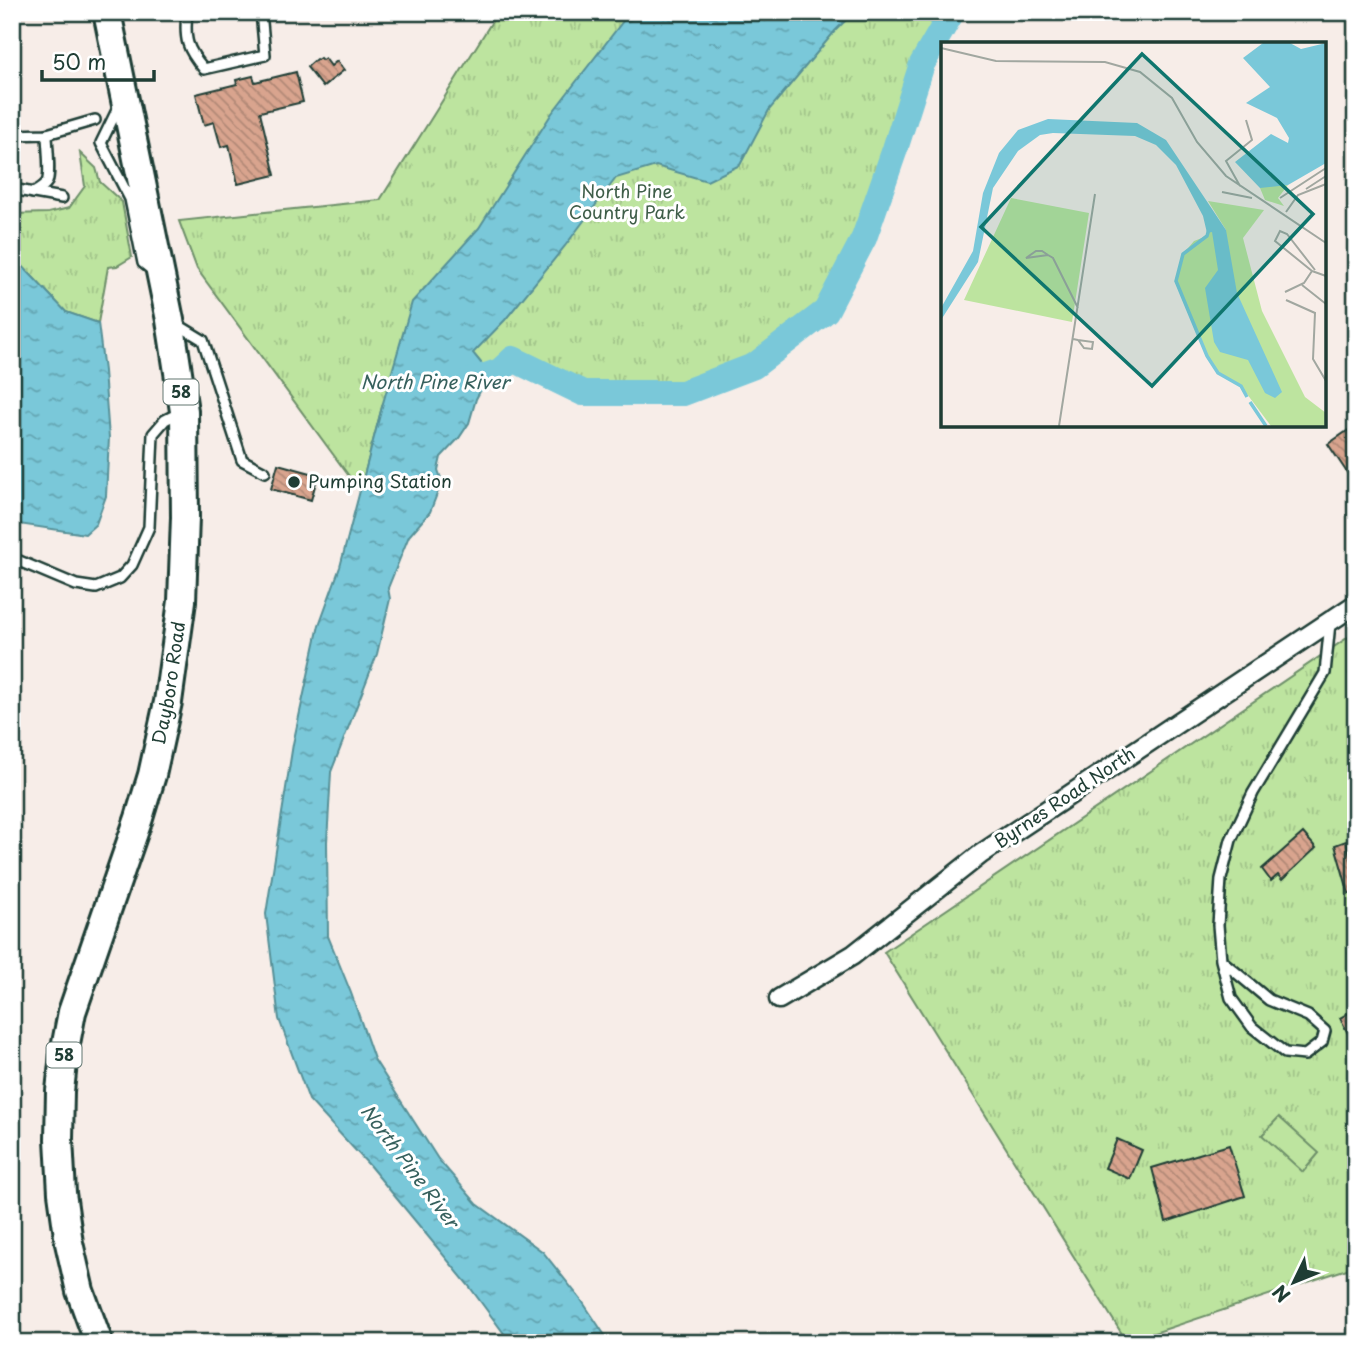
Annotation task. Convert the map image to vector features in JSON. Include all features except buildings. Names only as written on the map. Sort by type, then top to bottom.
[{"type":"main road","name":"Dayboro Road","points":[[99,1343],[80,1291],[69,1243],[62,1193],[60,1091],[72,1012],[139,818],[152,775],[168,702],[182,601],[185,517],[184,411],[170,320],[107,12]]},
{"type":"street","name":"Byrnes Road North","points":[[779,999],[853,954],[981,853],[1356,604]]},
{"type":"lane","points":[[187,12],[186,27],[190,52],[204,69],[265,55],[261,12]]},
{"type":"lane","points":[[12,135],[47,134],[95,120]]},
{"type":"lane","points":[[33,193],[47,182],[47,134]]},
{"type":"lane","points":[[12,189],[62,198]]},
{"type":"lane","points":[[170,320],[203,340],[242,460],[265,472]]},
{"type":"lane","points":[[12,558],[76,584],[96,588],[120,578],[132,565],[149,527],[153,434],[165,419],[184,411]]},
{"type":"lane","points":[[1221,960],[1269,1000],[1308,1016],[1325,1031],[1322,1042],[1305,1055],[1284,1053],[1252,1027],[1231,998],[1221,960],[1218,925],[1221,879],[1231,840],[1253,793],[1325,673],[1331,621]]},
{"type":"green space","name":"North Pine Country Park","points":[[498,12],[952,12],[922,64],[864,238],[826,311],[754,366],[683,393],[583,393],[513,359],[500,371],[486,376],[486,369],[473,354],[383,403],[360,491],[197,269],[179,221],[380,200]]},
{"type":"green space","points":[[80,153],[96,168],[100,182],[122,202],[132,257],[117,266],[108,267],[98,323],[66,312],[12,255],[12,214],[48,213],[69,208],[85,186]]},
{"type":"green space","points":[[1356,632],[1356,1266],[1127,1342],[884,952]]},
{"type":"green space","points":[[1279,1117],[1319,1153],[1303,1172],[1262,1135]]},
{"type":"water","points":[[630,12],[854,12],[769,110],[740,165],[707,181],[656,166],[616,178],[505,320],[473,353],[486,369],[500,371],[484,384],[469,423],[441,457],[438,470],[442,481],[430,512],[409,536],[388,588],[390,599],[377,654],[331,772],[327,842],[328,936],[374,1059],[438,1159],[477,1204],[543,1252],[582,1301],[610,1343],[511,1343],[469,1286],[369,1165],[309,1100],[279,1019],[266,914],[293,744],[319,625],[340,567],[412,302],[479,228],[552,113]]},
{"type":"water","points":[[12,255],[66,312],[98,323],[109,438],[106,496],[96,524],[85,534],[12,523]]},
{"type":"waterway","name":"North Pine River","points":[[465,383],[500,371],[513,359],[583,393],[683,393],[754,366],[826,311],[864,238],[922,64],[952,12]]},
{"type":"place","name":"Pumping Station","points":[[294,482]]}]
